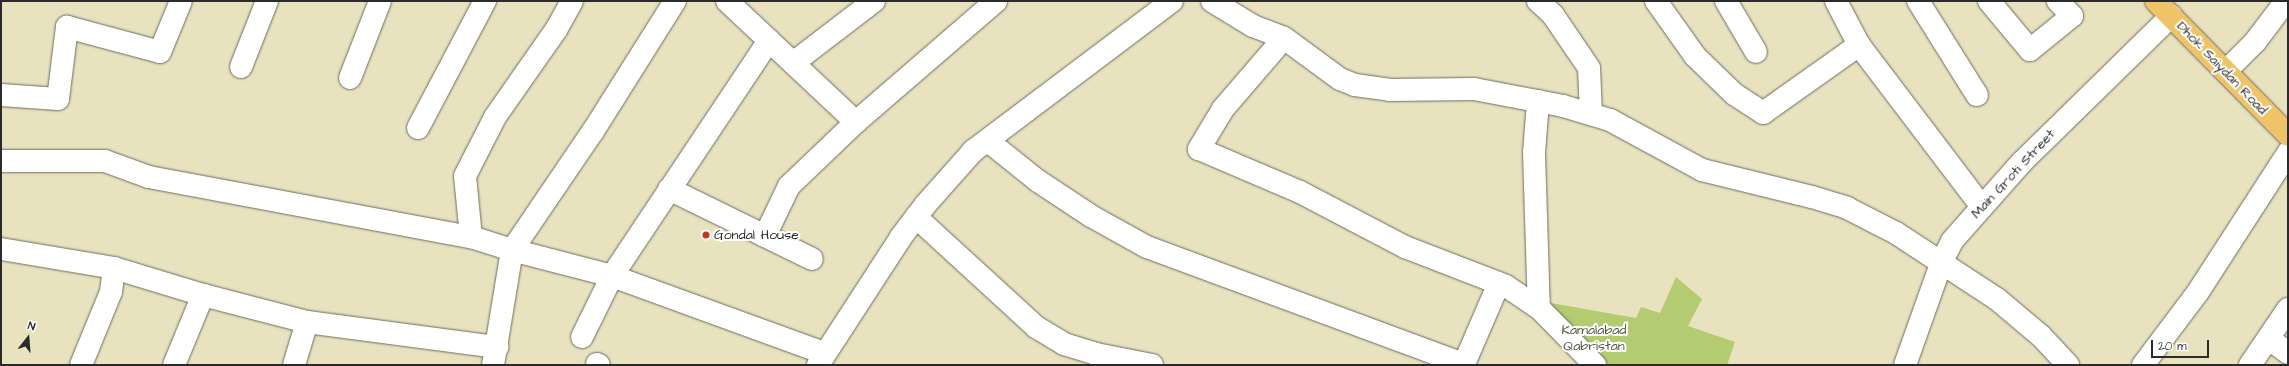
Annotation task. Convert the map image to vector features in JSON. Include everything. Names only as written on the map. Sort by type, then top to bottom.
[{"type":"main road","name":"Dhok Saiydan Road","points":[[2156,1],[2288,135]]},
{"type":"street","points":[[1,96],[58,99],[67,27],[160,52],[181,1]]},
{"type":"street","points":[[241,67],[267,1]]},
{"type":"street","points":[[350,78],[380,1]]},
{"type":"street","points":[[418,128],[485,1]]},
{"type":"street","points":[[470,237],[465,176],[496,117],[556,30],[572,1]]},
{"type":"street","points":[[1,249],[114,268],[203,295],[307,322],[495,356],[512,250],[593,131],[675,1]]},
{"type":"street","points":[[793,63],[874,1]]},
{"type":"street","points":[[765,236],[789,186],[856,122],[996,1]]},
{"type":"street","points":[[1,161],[106,161],[149,177],[470,237],[512,250],[612,276],[820,359],[916,217],[973,151],[1172,1]]},
{"type":"street","points":[[1212,1],[1253,26],[1284,38],[1340,79],[1355,85],[1389,90],[1474,89],[1538,101],[1591,114],[1610,120],[1702,170],[1812,197],[1848,208],[1896,232],[1942,261],[1997,299],[2040,336],[2068,365]]},
{"type":"street","points":[[1538,1],[1553,15],[1589,68],[1591,114]]},
{"type":"street","points":[[1656,1],[1695,56],[1734,94],[1763,113],[1859,46]]},
{"type":"street","points":[[1726,1],[1756,52]]},
{"type":"street","points":[[1836,1],[1859,46],[1982,207]]},
{"type":"street","points":[[1918,1],[1977,95]]},
{"type":"street","points":[[1989,1],[2030,50],[2072,16],[2058,1]]},
{"type":"street","points":[[2226,71],[2255,42],[2286,1]]},
{"type":"street","points":[[739,5],[769,41],[856,122]]},
{"type":"street","name":"Main Groti Street","points":[[1905,365],[1942,261],[1952,241],[2022,162],[2172,16]]},
{"type":"street","points":[[1284,38],[1223,109],[1199,149],[1300,192],[1405,247],[1499,283],[1539,308],[1594,365]]},
{"type":"street","points":[[582,337],[612,276],[769,41]]},
{"type":"street","points":[[1538,101],[1534,153],[1539,308]]},
{"type":"street","points":[[988,141],[1038,181],[1091,216],[1147,247],[1464,364],[1499,283]]},
{"type":"street","points":[[2143,365],[2198,292],[2288,153]]},
{"type":"street","points":[[669,189],[812,259]]},
{"type":"street","points":[[916,217],[1036,327],[1064,344],[1096,354],[1152,365]]},
{"type":"street","points":[[81,365],[111,292],[114,268]]},
{"type":"street","points":[[174,365],[203,295]]},
{"type":"street","points":[[2250,365],[2288,309]]},
{"type":"street","points":[[294,365],[307,322]]},
{"type":"street","points":[[2269,339],[2288,353]]},
{"type":"green space","name":"Kamalabad Qabristan","points":[[1676,277],[1702,299],[1688,326],[1735,342],[1727,365],[1585,365],[1551,317],[1551,303],[1636,318],[1641,307],[1660,313]]},
{"type":"place","name":"Gondal House","points":[[706,235]]}]
